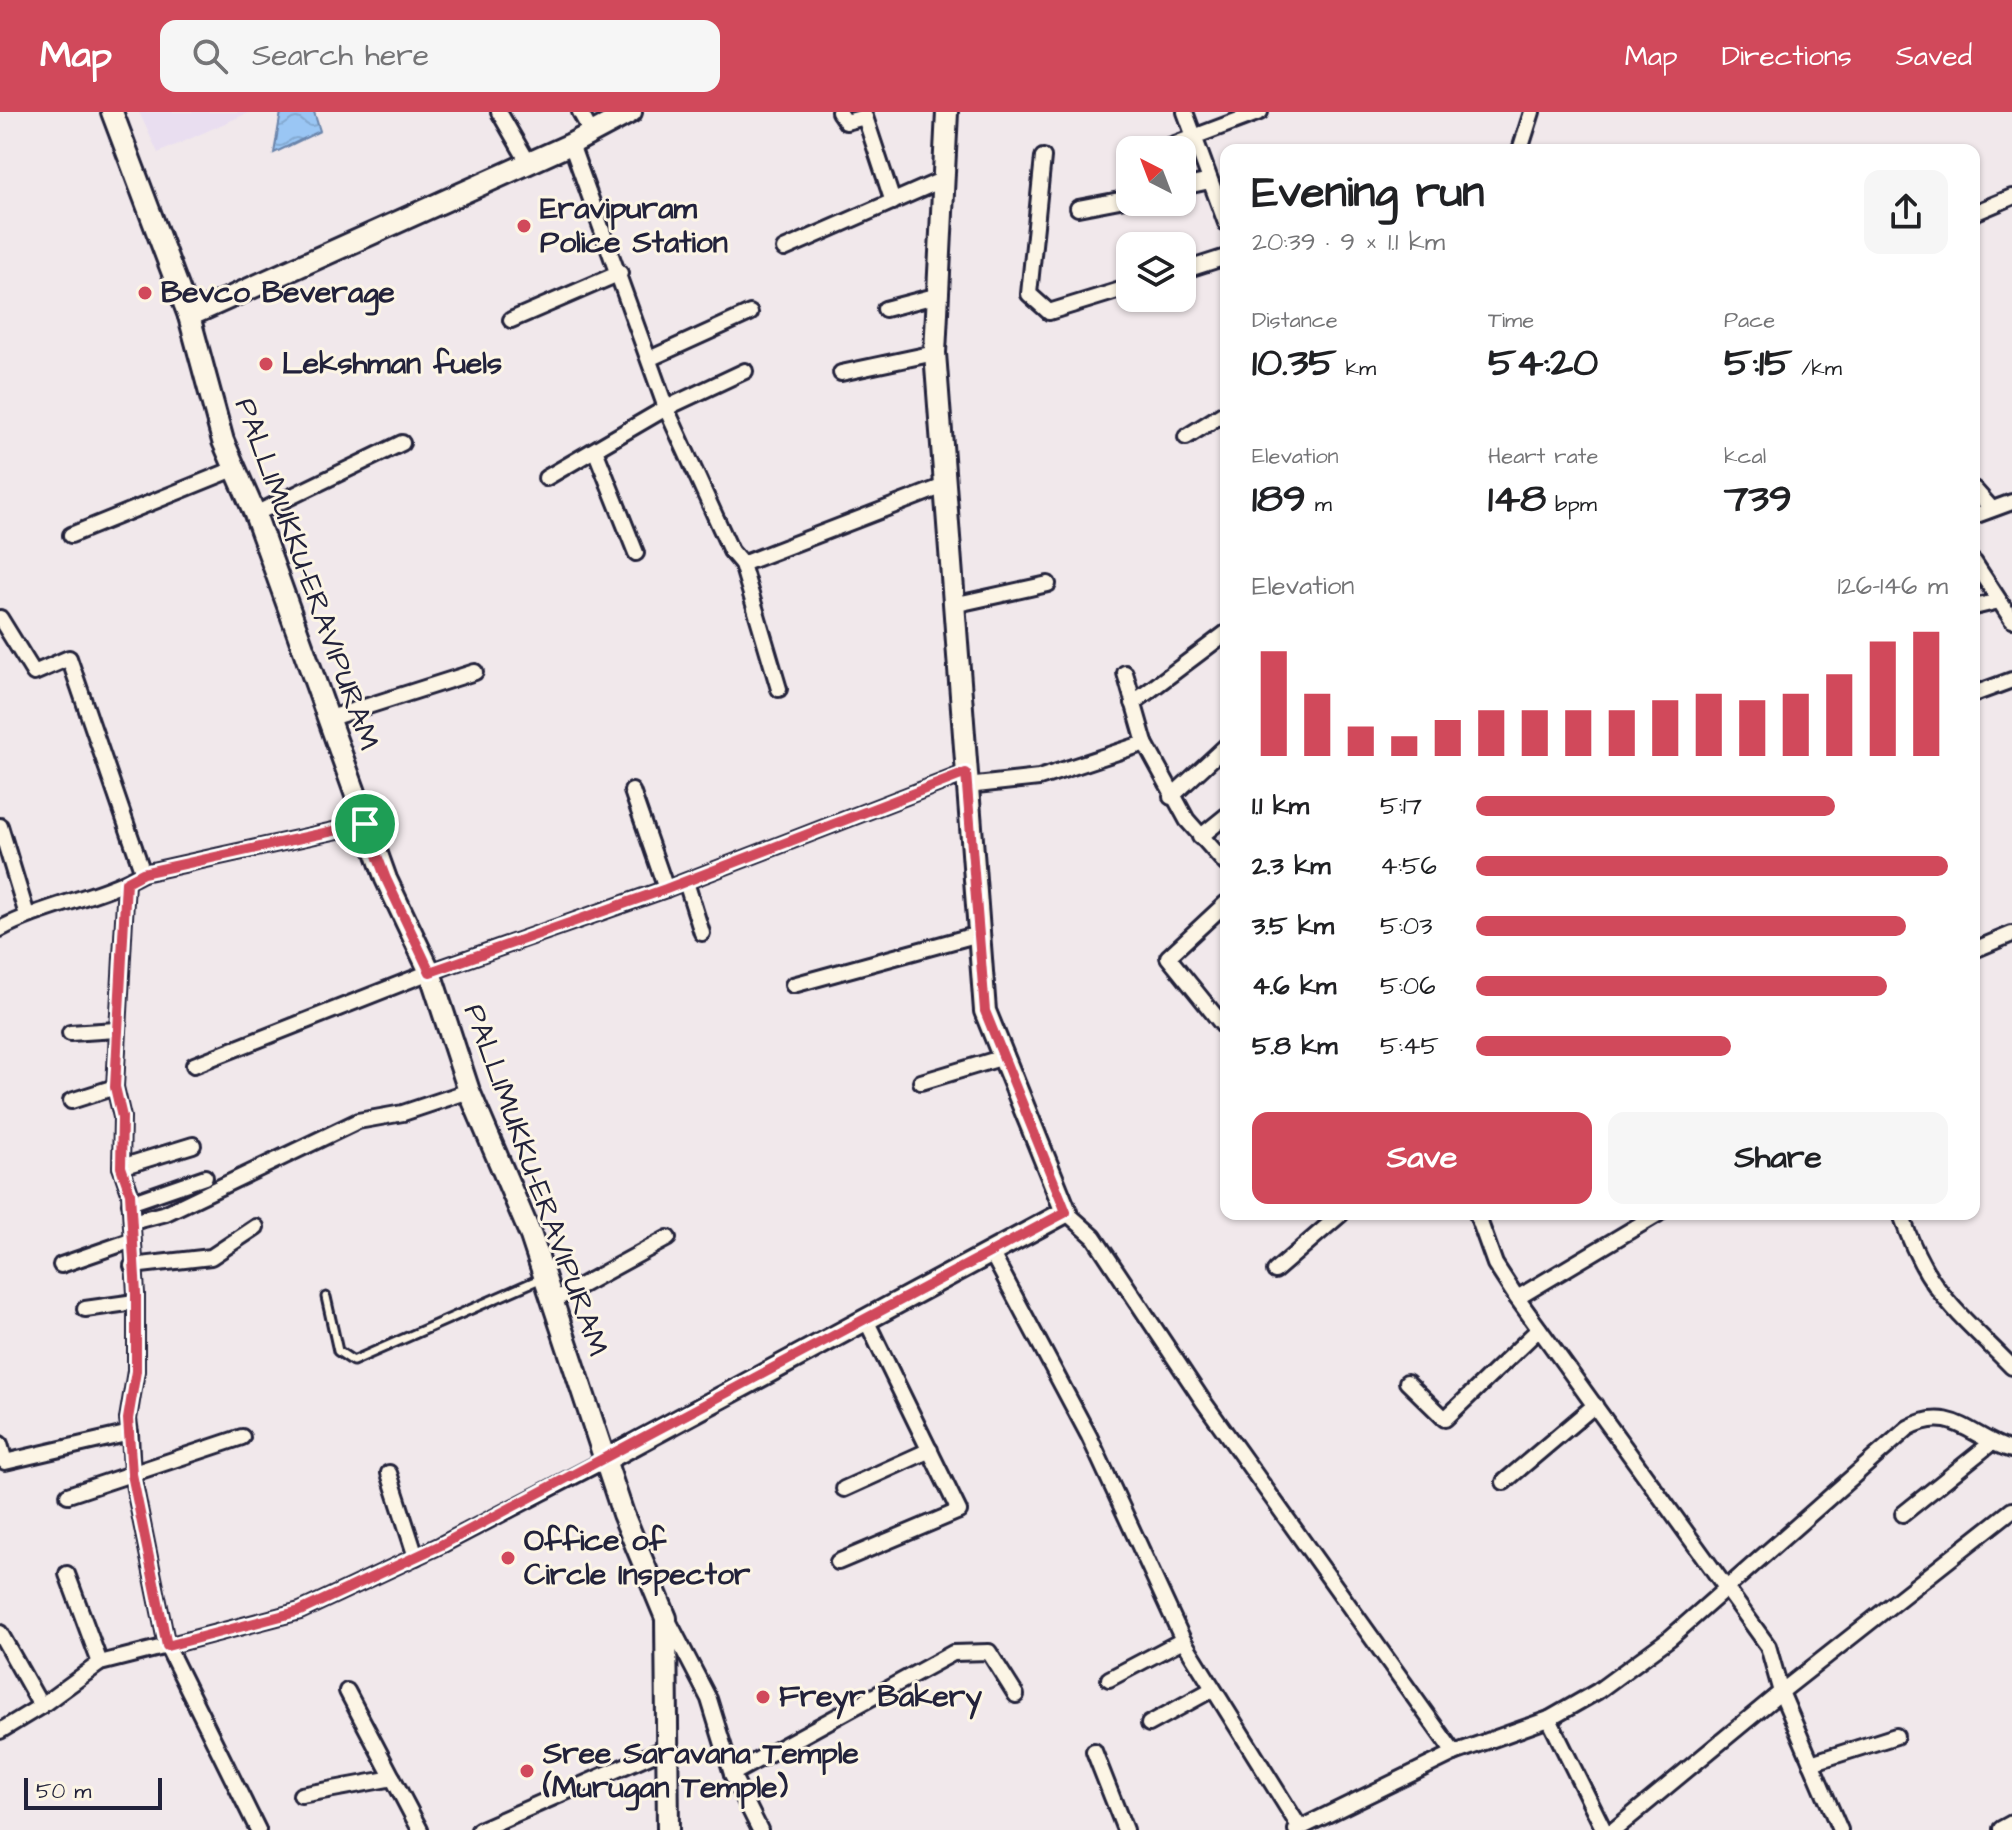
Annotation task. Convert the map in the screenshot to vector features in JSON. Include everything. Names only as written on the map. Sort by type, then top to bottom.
[{"type":"street","name":"PALLIMUKKU-ERAVIPURAM","points":[[112,112],[189,316],[234,469],[255,514],[386,879],[430,972],[469,1091],[531,1236],[580,1393],[607,1459],[623,1514],[666,1618],[668,1830]]},
{"type":"street","points":[[499,112],[528,162]]},
{"type":"street","points":[[580,112],[591,132]]},
{"type":"street","points":[[189,316],[571,144],[631,112]]},
{"type":"street","points":[[839,112],[846,122],[865,117],[893,202]]},
{"type":"street","points":[[947,112],[935,296],[935,353],[985,1011],[1066,1212],[1094,1237],[1203,1401],[1454,1753]]},
{"type":"street","points":[[1185,112],[1192,136]]},
{"type":"street","points":[[1196,138],[1260,112]]},
{"type":"street","points":[[1522,144],[1532,112]]},
{"type":"street","points":[[571,144],[620,273],[666,408],[731,551],[742,564],[779,689]]},
{"type":"street","points":[[1196,146],[1220,207]]},
{"type":"street","points":[[1043,157],[1029,294],[1049,312],[1116,291]]},
{"type":"street","points":[[784,249],[944,179]]},
{"type":"street","points":[[1196,184],[1210,181]]},
{"type":"street","points":[[1980,210],[2012,197]]},
{"type":"street","points":[[1078,208],[1116,201]]},
{"type":"street","points":[[1196,267],[1220,259]]},
{"type":"street","points":[[511,320],[620,273]]},
{"type":"street","points":[[885,309],[935,296]]},
{"type":"street","points":[[649,359],[750,313]]},
{"type":"street","points":[[841,373],[935,353]]},
{"type":"street","points":[[546,478],[666,408],[745,371]]},
{"type":"street","points":[[1186,437],[1220,416]]},
{"type":"street","points":[[255,514],[402,443]]},
{"type":"street","points":[[595,450],[636,553]]},
{"type":"street","points":[[71,535],[234,469]]},
{"type":"street","points":[[742,564],[944,486]]},
{"type":"street","points":[[1980,496],[1991,508]]},
{"type":"street","points":[[1980,513],[2012,502]]},
{"type":"street","points":[[1980,571],[2012,620]]},
{"type":"street","points":[[953,605],[1048,584]]},
{"type":"street","points":[[1980,606],[1999,601]]},
{"type":"street","points":[[0,618],[34,673],[69,658],[143,873]]},
{"type":"street","points":[[1133,703],[1220,638]]},
{"type":"street","points":[[327,719],[475,672]]},
{"type":"street","points":[[1125,673],[1145,743],[1171,797],[1200,837],[1220,858]]},
{"type":"street","points":[[1980,692],[2012,680]]},
{"type":"street","points":[[194,1065],[430,972],[966,780],[1039,778],[1145,743]]},
{"type":"street","points":[[1171,797],[1220,752]]},
{"type":"street","points":[[632,791],[666,889]]},
{"type":"street","points":[[1200,837],[1220,821]]},
{"type":"street","points":[[0,929],[27,915],[126,882],[143,873],[365,824]]},
{"type":"street","points":[[0,826],[27,915]]},
{"type":"street","points":[[126,882],[115,1087],[122,1117],[121,1167],[132,1222],[130,1241],[136,1371],[128,1419],[132,1474],[167,1646],[258,1830]]},
{"type":"street","points":[[686,882],[702,933]]},
{"type":"street","points":[[1220,909],[1168,957],[1220,1022]]},
{"type":"street","points":[[793,985],[979,934]]},
{"type":"street","points":[[1980,947],[2012,934]]},
{"type":"street","points":[[70,1033],[116,1030]]},
{"type":"street","points":[[921,1082],[1004,1057]]},
{"type":"street","points":[[71,1101],[115,1087]]},
{"type":"street","points":[[132,1222],[166,1213],[358,1121],[403,1113],[469,1091]]},
{"type":"street","points":[[121,1167],[193,1145]]},
{"type":"street","points":[[130,1203],[205,1177]]},
{"type":"street","points":[[0,1731],[100,1663],[300,1611],[416,1557],[607,1459],[1066,1212]]},
{"type":"street","points":[[1275,1271],[1334,1220]]},
{"type":"street","points":[[1479,1220],[1495,1264],[1517,1298],[1768,1646],[1781,1692],[1840,1830]]},
{"type":"street","points":[[1517,1298],[1648,1220]]},
{"type":"street","points":[[1903,1220],[1913,1252],[1928,1278],[1958,1316],[2012,1367]]},
{"type":"street","points":[[132,1266],[211,1257],[256,1227]]},
{"type":"street","points":[[551,1302],[668,1238]]},
{"type":"street","points":[[61,1265],[130,1241]]},
{"type":"street","points":[[991,1252],[1089,1436],[1183,1640],[1298,1829],[1454,1753],[1549,1719],[1598,1691],[1670,1638],[1908,1428],[1921,1420],[1938,1417],[1968,1427],[1990,1444],[2012,1450]]},
{"type":"street","points":[[85,1309],[135,1302]]},
{"type":"street","points":[[838,1562],[959,1511],[866,1320]]},
{"type":"street","points":[[1407,1382],[1445,1419],[1539,1329]]},
{"type":"street","points":[[1504,1482],[1595,1405]]},
{"type":"street","points":[[0,1444],[5,1462],[130,1433]]},
{"type":"street","points":[[68,1495],[242,1437]]},
{"type":"street","points":[[1903,1514],[1990,1444]]},
{"type":"street","points":[[844,1489],[930,1450]]},
{"type":"street","points":[[389,1473],[416,1557]]},
{"type":"street","points":[[1614,1830],[1781,1692],[2012,1510]]},
{"type":"street","points":[[67,1574],[100,1663]]},
{"type":"street","points":[[666,1618],[709,1699],[732,1774],[760,1830]]},
{"type":"street","points":[[0,1633],[41,1706]]},
{"type":"street","points":[[1109,1679],[1183,1640]]},
{"type":"street","points":[[732,1774],[953,1653],[989,1652],[1016,1695]]},
{"type":"street","points":[[1149,1724],[1213,1689]]},
{"type":"street","points":[[347,1691],[420,1830]]},
{"type":"street","points":[[1549,1719],[1604,1830]]},
{"type":"street","points":[[1811,1763],[1896,1736]]},
{"type":"street","points":[[479,1830],[666,1748]]},
{"type":"street","points":[[1094,1751],[1125,1830]]},
{"type":"street","points":[[301,1795],[393,1778]]},
{"type":"street","points":[[2001,1829],[2012,1823]]},
{"type":"lane","points":[[326,1297],[338,1351],[353,1361],[544,1277]]},
{"type":"shaded area","points":[[139,112],[250,112],[158,153]]},
{"type":"water","points":[[281,112],[314,112],[320,131],[274,153]]},
{"type":"place","name":"Eravipuram Police Station","points":[[524,226]]},
{"type":"place","name":"Bevco Beverage","points":[[145,293]]},
{"type":"place","name":"Lekshman fuels","points":[[266,364]]},
{"type":"place","name":"Office of Circle Inspector","points":[[508,1558]]},
{"type":"place","name":"Freyr Bakery","points":[[763,1697]]},
{"type":"place","name":"Sree Saravana Temple (Murugan Temple)","points":[[527,1771]]},
{"type":"route","points":[[966,773],[985,1011],[1066,1212],[441,1545],[300,1611],[167,1646],[132,1474],[128,1419],[136,1371],[136,1294],[130,1241],[130,1193],[121,1167],[122,1117],[115,1087],[126,882],[143,873],[365,824],[386,879],[430,972],[666,889],[966,773]]}]
